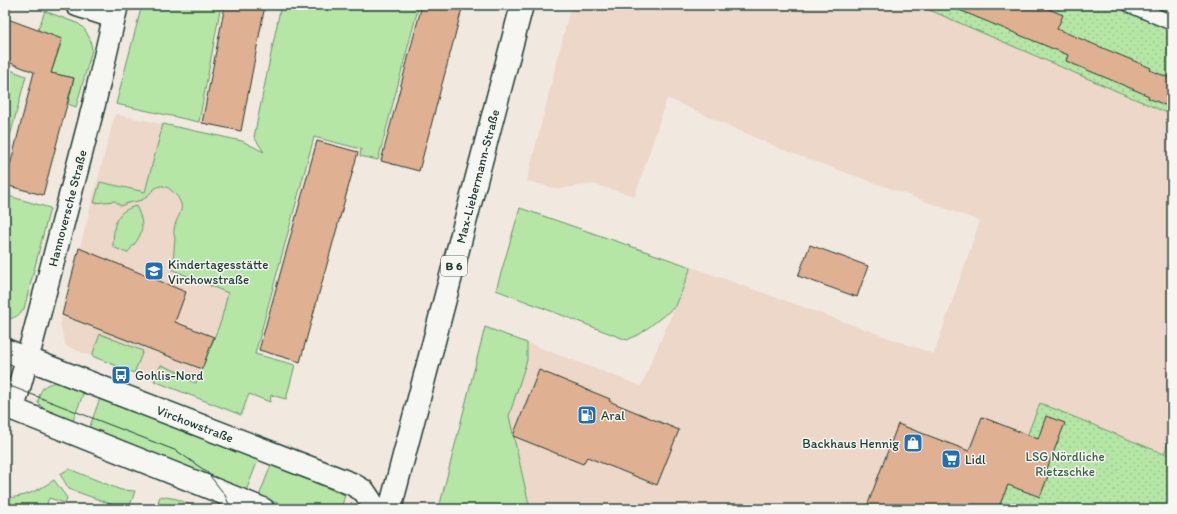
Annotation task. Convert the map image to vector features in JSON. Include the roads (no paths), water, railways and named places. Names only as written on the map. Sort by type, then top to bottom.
[{"type":"main road","points":[[77,5],[115,11]]},
{"type":"main road","name":"Max-Liebermann-Straße","points":[[390,509],[522,5]]},
{"type":"main road","name":"Hannoversche Straße","points":[[9,408],[27,359],[94,104],[115,11]]},
{"type":"main road","name":"Virchowstraße","points":[[5,350],[352,484],[364,491],[376,509]]},
{"type":"main road","points":[[9,408],[263,509]]},
{"type":"lane","points":[[1130,5],[1172,23]]},
{"type":"tram line","points":[[5,384],[177,451],[207,472],[225,495],[231,509]]},
{"type":"place","name":"Kindertagesstätte Virchowstraße","points":[[154,271]]},
{"type":"place","name":"Gohlis-Nord","points":[[121,375]]},
{"type":"place","name":"Aral","points":[[587,415]]},
{"type":"place","name":"Backhaus Hennig","points":[[913,443]]},
{"type":"place","name":"Lidl","points":[[951,459]]},
{"type":"park label","name":"LSG Nördliche Rietzschke","points":[[1065,464]]}]
